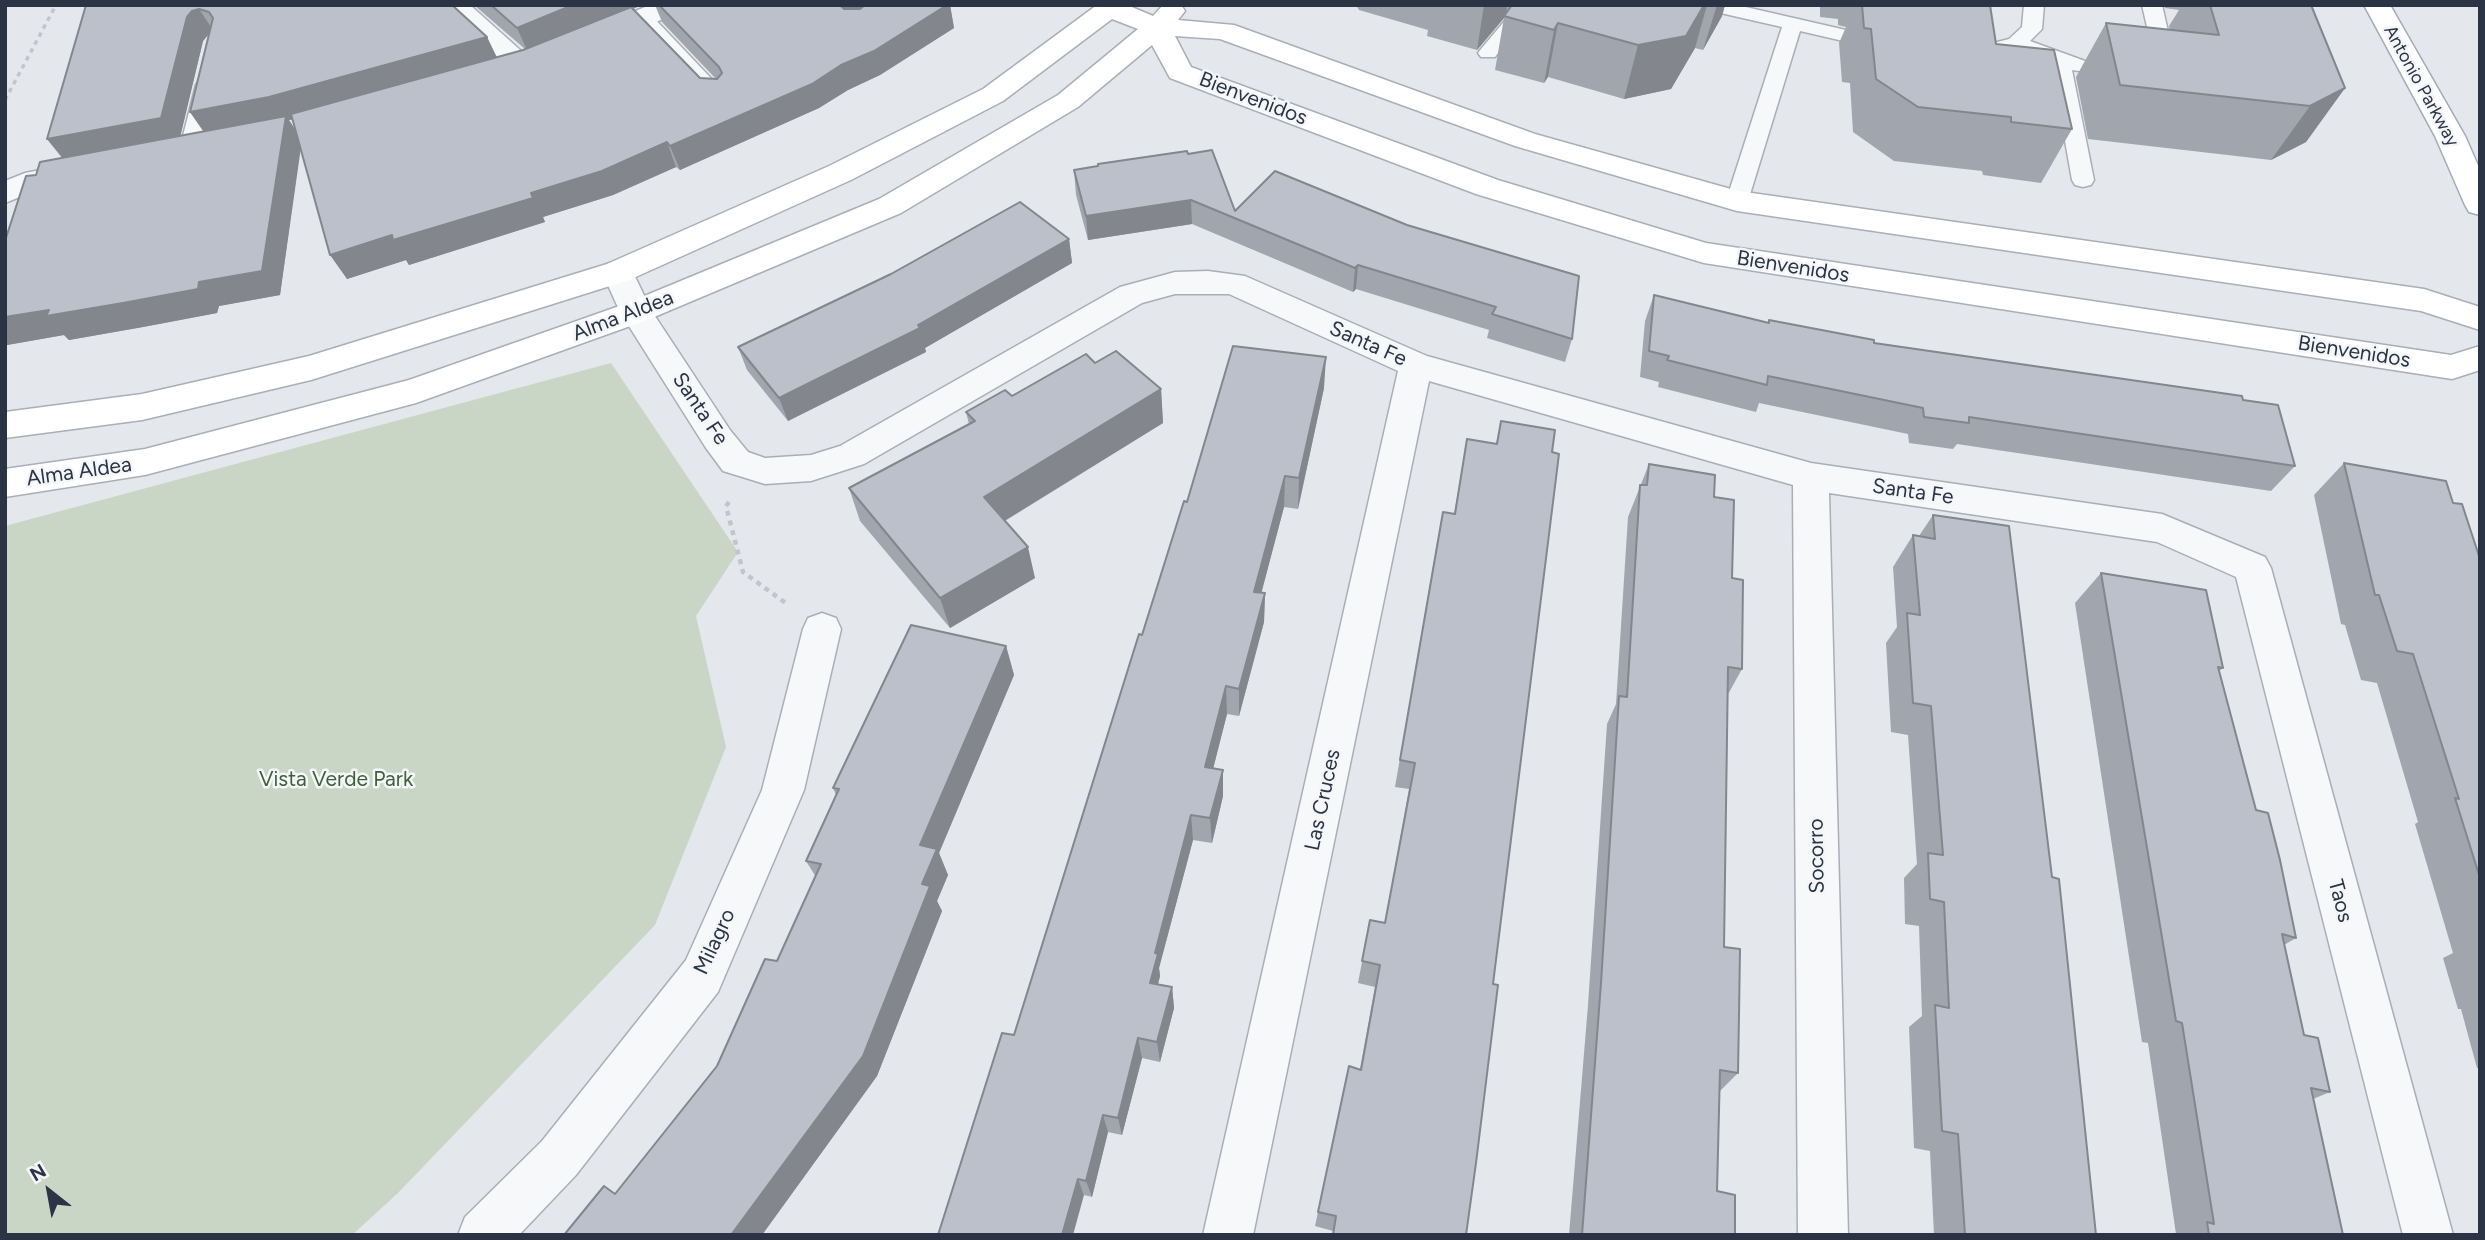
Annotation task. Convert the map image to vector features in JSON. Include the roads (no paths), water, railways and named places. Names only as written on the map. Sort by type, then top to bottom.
[{"type":"street","points":[[454,5],[536,61],[673,5]]},
{"type":"street","name":"Antonio Parkway","points":[[2377,5],[2450,136],[2480,205]]},
{"type":"street","points":[[1112,7],[1167,16],[1224,31],[1525,139],[1737,201],[2424,300],[2480,320]]},
{"type":"street","name":"Alma Aldea","points":[[5,425],[142,407],[311,368],[618,272],[841,173],[993,95],[1112,7]]},
{"type":"street","name":"Alma Aldea","points":[[5,483],[145,462],[416,391],[636,312],[890,206],[1068,102],[1167,16]]},
{"type":"street","name":"Bienvenidos","points":[[1167,16],[1181,72],[1487,187],[1704,253],[2452,367],[2480,358]]},
{"type":"street","points":[[5,193],[25,183],[96,168]]},
{"type":"street","name":"Santa Fe","points":[[618,272],[636,312],[718,439],[736,461],[765,471],[811,468],[852,455],[1131,295],[1175,283],[1234,284],[1416,365],[1811,477],[2162,528],[2252,568]]},
{"type":"street","name":"Las Cruces","points":[[1228,1235],[1416,365]]},
{"type":"street","name":"Socorro","points":[[1811,477],[1823,1235]]},
{"type":"street","name":"Taos","points":[[2252,568],[2428,1235]]},
{"type":"street","name":"Milagro","points":[[483,1235],[559,1158],[702,976],[783,790],[822,629]]},
{"type":"lane","points":[[1488,52],[1528,5]]},
{"type":"lane","points":[[1710,5],[1877,43],[1903,45]]},
{"type":"lane","points":[[1956,50],[1982,52],[2016,43],[2032,29],[2034,5]]},
{"type":"lane","points":[[2016,43],[2082,67],[2141,74],[2166,66],[2153,10]]},
{"type":"lane","points":[[2153,10],[2181,19]]},
{"type":"lane","points":[[644,19],[718,97]]},
{"type":"lane","points":[[1737,201],[1793,24]]},
{"type":"lane","points":[[2060,59],[2083,180]]},
{"type":"lane","points":[[189,151],[210,69]]},
{"type":"park label","name":"Vista Verde Park","points":[[336,780]]}]
